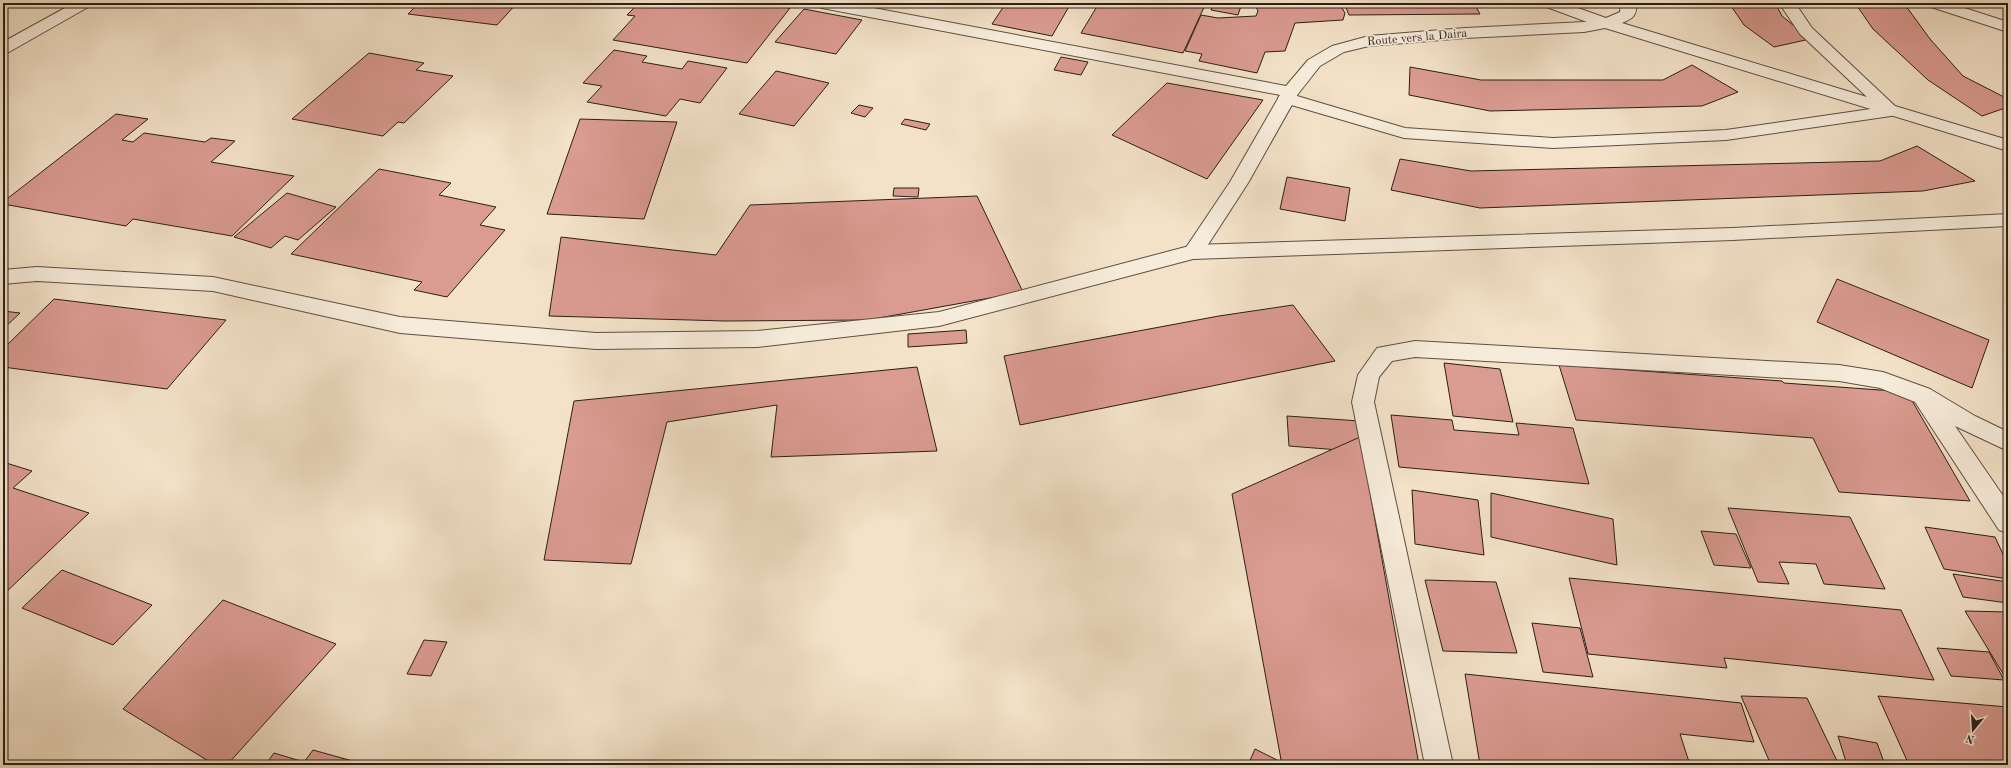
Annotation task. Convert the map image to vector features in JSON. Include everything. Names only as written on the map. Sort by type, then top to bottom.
[{"type":"street","points":[[3,49],[85,3]]},
{"type":"street","points":[[822,3],[927,22],[1288,95],[1404,133],[1552,143],[1726,135],[1891,111]]},
{"type":"street","points":[[1549,3],[1606,23],[1630,16],[1839,95],[2008,146]]},
{"type":"street","points":[[1786,3],[1806,30],[1891,111]]},
{"type":"street","points":[[1933,3],[2008,27]]},
{"type":"street","points":[[1966,14],[2008,12]]},
{"type":"street","name":"Route vers la Daira","points":[[1193,252],[1239,183],[1288,95],[1314,63],[1338,49],[1369,40],[1584,27],[1606,23]]},
{"type":"street","points":[[1839,95],[1853,75]]},
{"type":"street","points":[[3,277],[37,274],[213,284],[400,325],[564,339],[596,341],[757,339],[939,319],[1193,252],[1512,240],[1733,234],[2008,220]]},
{"type":"street","points":[[1439,765],[1363,402],[1369,375],[1385,354],[1415,348],[1839,373],[1883,380],[1922,395],[1967,422],[2008,442]]},
{"type":"street","points":[[1922,395],[2008,523]]},
{"type":"building","points":[[419,3],[517,3],[497,25],[408,14]]},
{"type":"building","points":[[639,3],[756,3],[790,8],[747,63],[613,40],[635,16],[627,15]]},
{"type":"building","points":[[1006,3],[1071,3],[1052,36],[992,24]]},
{"type":"building","points":[[1099,3],[1206,3],[1183,53],[1081,33]]},
{"type":"building","points":[[1214,3],[1242,3],[1238,15],[1211,10]]},
{"type":"building","points":[[1254,3],[1339,3],[1345,13],[1343,20],[1295,23],[1285,51],[1265,52],[1257,73],[1199,61],[1202,54],[1185,51],[1201,15],[1218,18],[1256,16],[1258,11]]},
{"type":"building","points":[[1344,3],[1474,3],[1480,14],[1349,15]]},
{"type":"building","points":[[1729,3],[1775,3],[1782,16],[1810,39],[1774,47],[1744,25]]},
{"type":"building","points":[[1855,3],[1887,3],[1906,6],[1930,39],[1963,76],[2008,99],[2008,107],[1982,116],[1928,80],[1873,29]]},
{"type":"building","points":[[804,9],[862,20],[836,54],[775,42]]},
{"type":"building","points":[[614,50],[647,56],[642,62],[682,69],[688,61],[727,68],[700,103],[680,99],[666,116],[587,102],[602,86],[583,83]]},
{"type":"building","points":[[369,53],[424,63],[416,70],[453,76],[404,123],[398,122],[383,136],[292,119]]},
{"type":"building","points":[[1061,57],[1088,62],[1081,75],[1054,70]]},
{"type":"building","points":[[1692,65],[1738,92],[1702,106],[1490,111],[1409,95],[1410,67],[1481,80],[1663,80]]},
{"type":"building","points":[[776,71],[829,83],[794,126],[739,114]]},
{"type":"building","points":[[1167,83],[1263,100],[1207,179],[1112,135]]},
{"type":"building","points":[[859,105],[873,108],[865,117],[851,113]]},
{"type":"building","points":[[116,114],[148,119],[122,140],[133,142],[144,133],[205,142],[211,138],[235,141],[211,162],[294,176],[232,236],[133,219],[126,226],[3,204],[3,202]]},
{"type":"building","points":[[580,119],[677,122],[644,219],[547,214]]},
{"type":"building","points":[[905,119],[930,124],[926,130],[901,124]]},
{"type":"building","points":[[1917,146],[1975,181],[1923,191],[1480,208],[1391,190],[1400,159],[1471,171],[1880,161]]},
{"type":"building","points":[[379,169],[451,183],[439,195],[496,207],[480,225],[505,230],[447,297],[414,290],[422,282],[291,254]]},
{"type":"building","points":[[1287,177],[1350,188],[1345,221],[1280,209]]},
{"type":"building","points":[[894,188],[919,188],[918,197],[893,196]]},
{"type":"building","points":[[287,193],[336,207],[298,240],[285,236],[271,248],[234,237]]},
{"type":"building","points":[[977,196],[1023,292],[868,320],[725,321],[549,316],[561,237],[716,255],[750,205]]},
{"type":"building","points":[[1837,279],[1989,340],[1972,388],[1817,322]]},
{"type":"building","points":[[54,299],[226,320],[167,389],[3,367],[3,349]]},
{"type":"building","points":[[1293,305],[1335,361],[1020,425],[1004,356],[1219,316]]},
{"type":"building","points":[[3,311],[20,313],[3,329]]},
{"type":"building","points":[[966,330],[967,343],[908,347],[908,334]]},
{"type":"building","points":[[1444,363],[1500,369],[1513,422],[1453,416]]},
{"type":"building","points":[[1559,365],[1782,381],[1784,383],[1907,392],[1970,501],[1839,492],[1813,438],[1576,420]]},
{"type":"building","points":[[917,367],[937,451],[771,457],[777,405],[667,422],[631,564],[544,560],[574,401]]},
{"type":"building","points":[[1391,415],[1452,420],[1454,430],[1519,435],[1516,423],[1573,428],[1589,484],[1399,467]]},
{"type":"building","points":[[1287,416],[1360,421],[1364,452],[1289,446]]},
{"type":"building","points":[[1360,437],[1419,765],[1282,765],[1232,494]]},
{"type":"building","points":[[3,462],[32,471],[13,488],[89,513],[3,595]]},
{"type":"building","points":[[1412,490],[1478,500],[1484,555],[1415,544]]},
{"type":"building","points":[[1491,493],[1613,519],[1617,565],[1491,537]]},
{"type":"building","points":[[1728,508],[1850,517],[1885,589],[1824,584],[1816,564],[1779,562],[1789,584],[1758,582]]},
{"type":"building","points":[[1925,527],[1995,537],[2008,565],[2008,579],[1944,569]]},
{"type":"building","points":[[1701,531],[1736,534],[1751,568],[1714,565]]},
{"type":"building","points":[[62,570],[152,605],[113,645],[22,608]]},
{"type":"building","points":[[1953,574],[2008,582],[2008,603],[1963,597]]},
{"type":"building","points":[[1569,578],[1901,610],[1934,680],[1724,658],[1727,668],[1588,654]]},
{"type":"building","points":[[1425,580],[1496,582],[1517,653],[1443,651]]},
{"type":"building","points":[[223,600],[336,644],[227,765],[215,765],[123,709]]},
{"type":"building","points":[[1965,611],[2008,612],[2008,682]]},
{"type":"building","points":[[1532,623],[1580,628],[1593,677],[1543,672]]},
{"type":"building","points":[[424,640],[447,642],[431,676],[407,674]]},
{"type":"building","points":[[1937,648],[1989,652],[2004,680],[1951,676]]},
{"type":"building","points":[[1465,674],[1741,703],[1754,742],[1680,734],[1690,765],[1480,765]]},
{"type":"building","points":[[1741,696],[1807,698],[1839,765],[1771,765]]},
{"type":"building","points":[[1878,696],[2008,707],[2008,765],[1909,765]]},
{"type":"building","points":[[1838,736],[1877,743],[1885,765],[1847,765]]},
{"type":"building","points":[[1255,749],[1287,765],[1248,765]]},
{"type":"building","points":[[313,750],[367,765],[265,765],[274,753],[304,762]]}]
